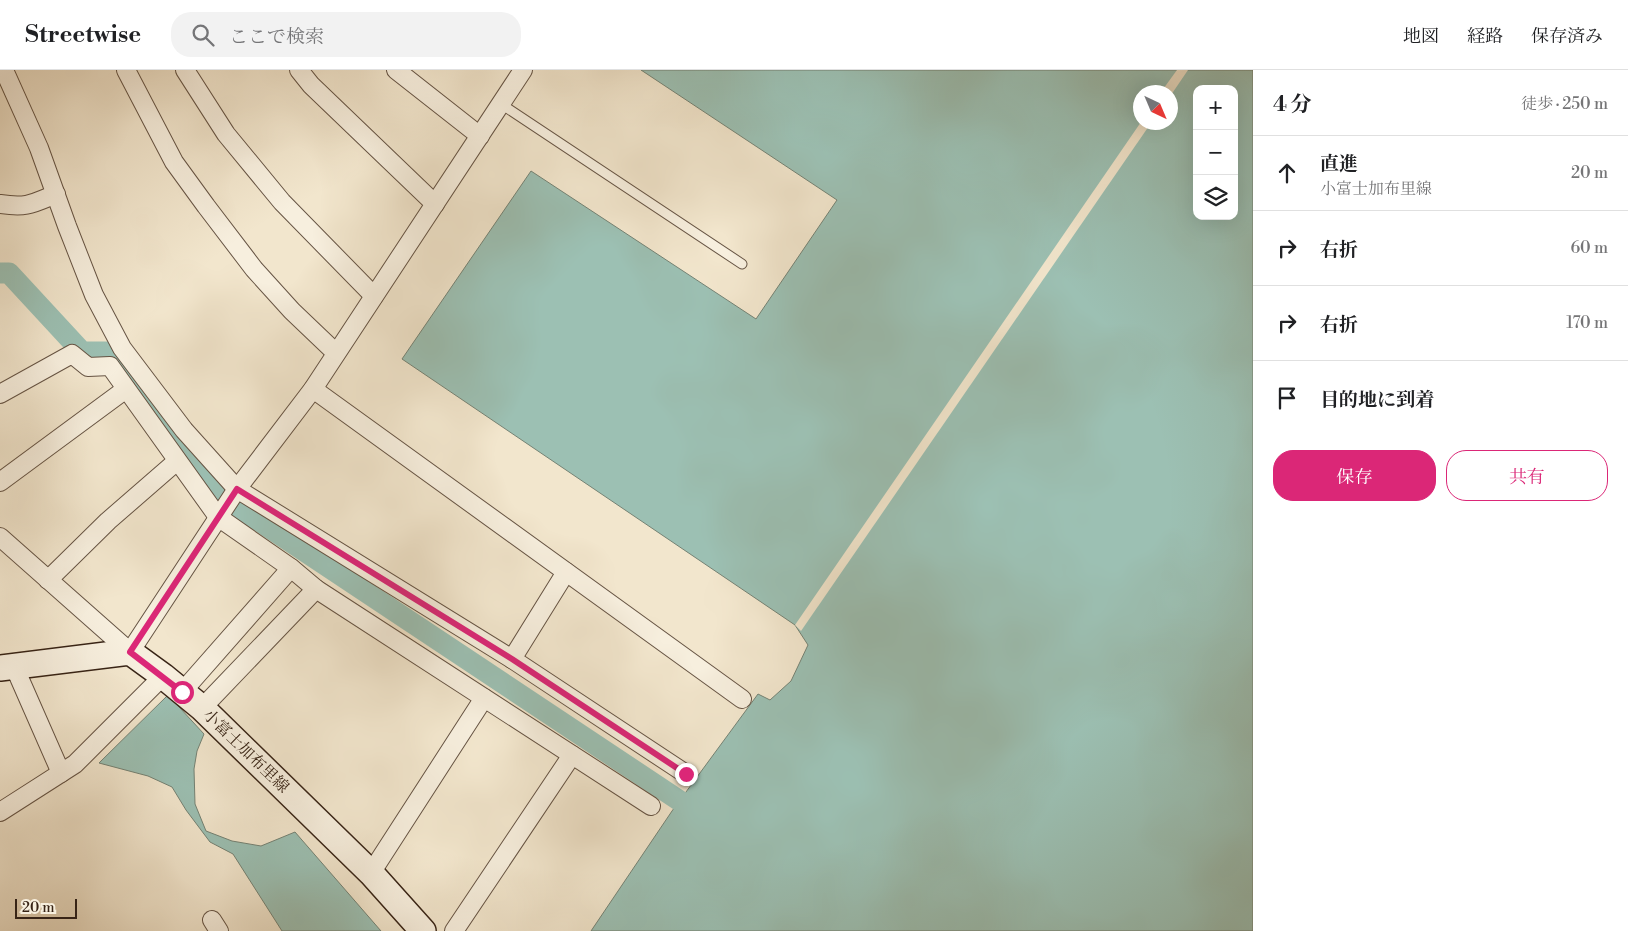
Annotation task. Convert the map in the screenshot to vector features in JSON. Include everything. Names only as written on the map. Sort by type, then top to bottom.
[{"type":"main road","points":[[7,667],[130,652]]},
{"type":"main road","name":"小富士加布里線","points":[[130,652],[202,708],[371,873],[421,930]]},
{"type":"street","points":[[4,70],[40,148],[94,295],[122,348],[184,430],[237,489],[512,659],[686,774]]},
{"type":"street","points":[[126,70],[174,162],[206,206],[254,269],[292,311],[336,353]]},
{"type":"street","points":[[185,70],[226,134],[282,202],[374,296]]},
{"type":"street","points":[[299,70],[311,85],[435,204]]},
{"type":"street","points":[[396,70],[480,136]]},
{"type":"street","points":[[0,536],[130,652],[237,489],[313,389],[523,70]]},
{"type":"street","points":[[0,204],[16,207],[29,205],[56,194]]},
{"type":"street","points":[[0,394],[72,354],[88,367],[110,366],[218,517],[291,568],[316,589],[651,806]]},
{"type":"street","points":[[0,482],[126,389]]},
{"type":"street","points":[[313,389],[742,698]]},
{"type":"street","points":[[48,580],[108,521],[177,461]]},
{"type":"street","points":[[182,692],[291,568]]},
{"type":"street","points":[[512,659],[566,572]]},
{"type":"street","points":[[202,708],[316,589]]},
{"type":"street","points":[[7,667],[61,773]]},
{"type":"street","points":[[0,812],[75,764],[163,676]]},
{"type":"street","points":[[371,873],[484,698]]},
{"type":"street","points":[[454,931],[572,755]]},
{"type":"lane","points":[[501,104],[742,264]]},
{"type":"water","points":[[641,70],[1253,70],[1253,931],[591,931],[672,811],[758,694],[770,700],[791,681],[808,645],[795,625],[402,359],[531,171],[756,319],[837,200]]},
{"type":"water","points":[[168,695],[204,734],[197,751],[194,769],[195,804],[206,831],[232,841],[261,846],[295,832],[381,931],[282,931],[233,854],[210,842],[186,810],[172,787],[148,776],[99,763]]},
{"type":"pier","points":[[1177,70],[1188,70],[1178,85],[1166,85]]},
{"type":"pier","points":[[1135,130],[1146,130],[801,631],[795,625]]},
{"type":"waterway","points":[[0,273],[9,273],[82,352],[111,352],[216,494],[692,809]]},
{"type":"route","points":[[182,692],[130,652],[237,489],[512,659],[686,774]]}]
